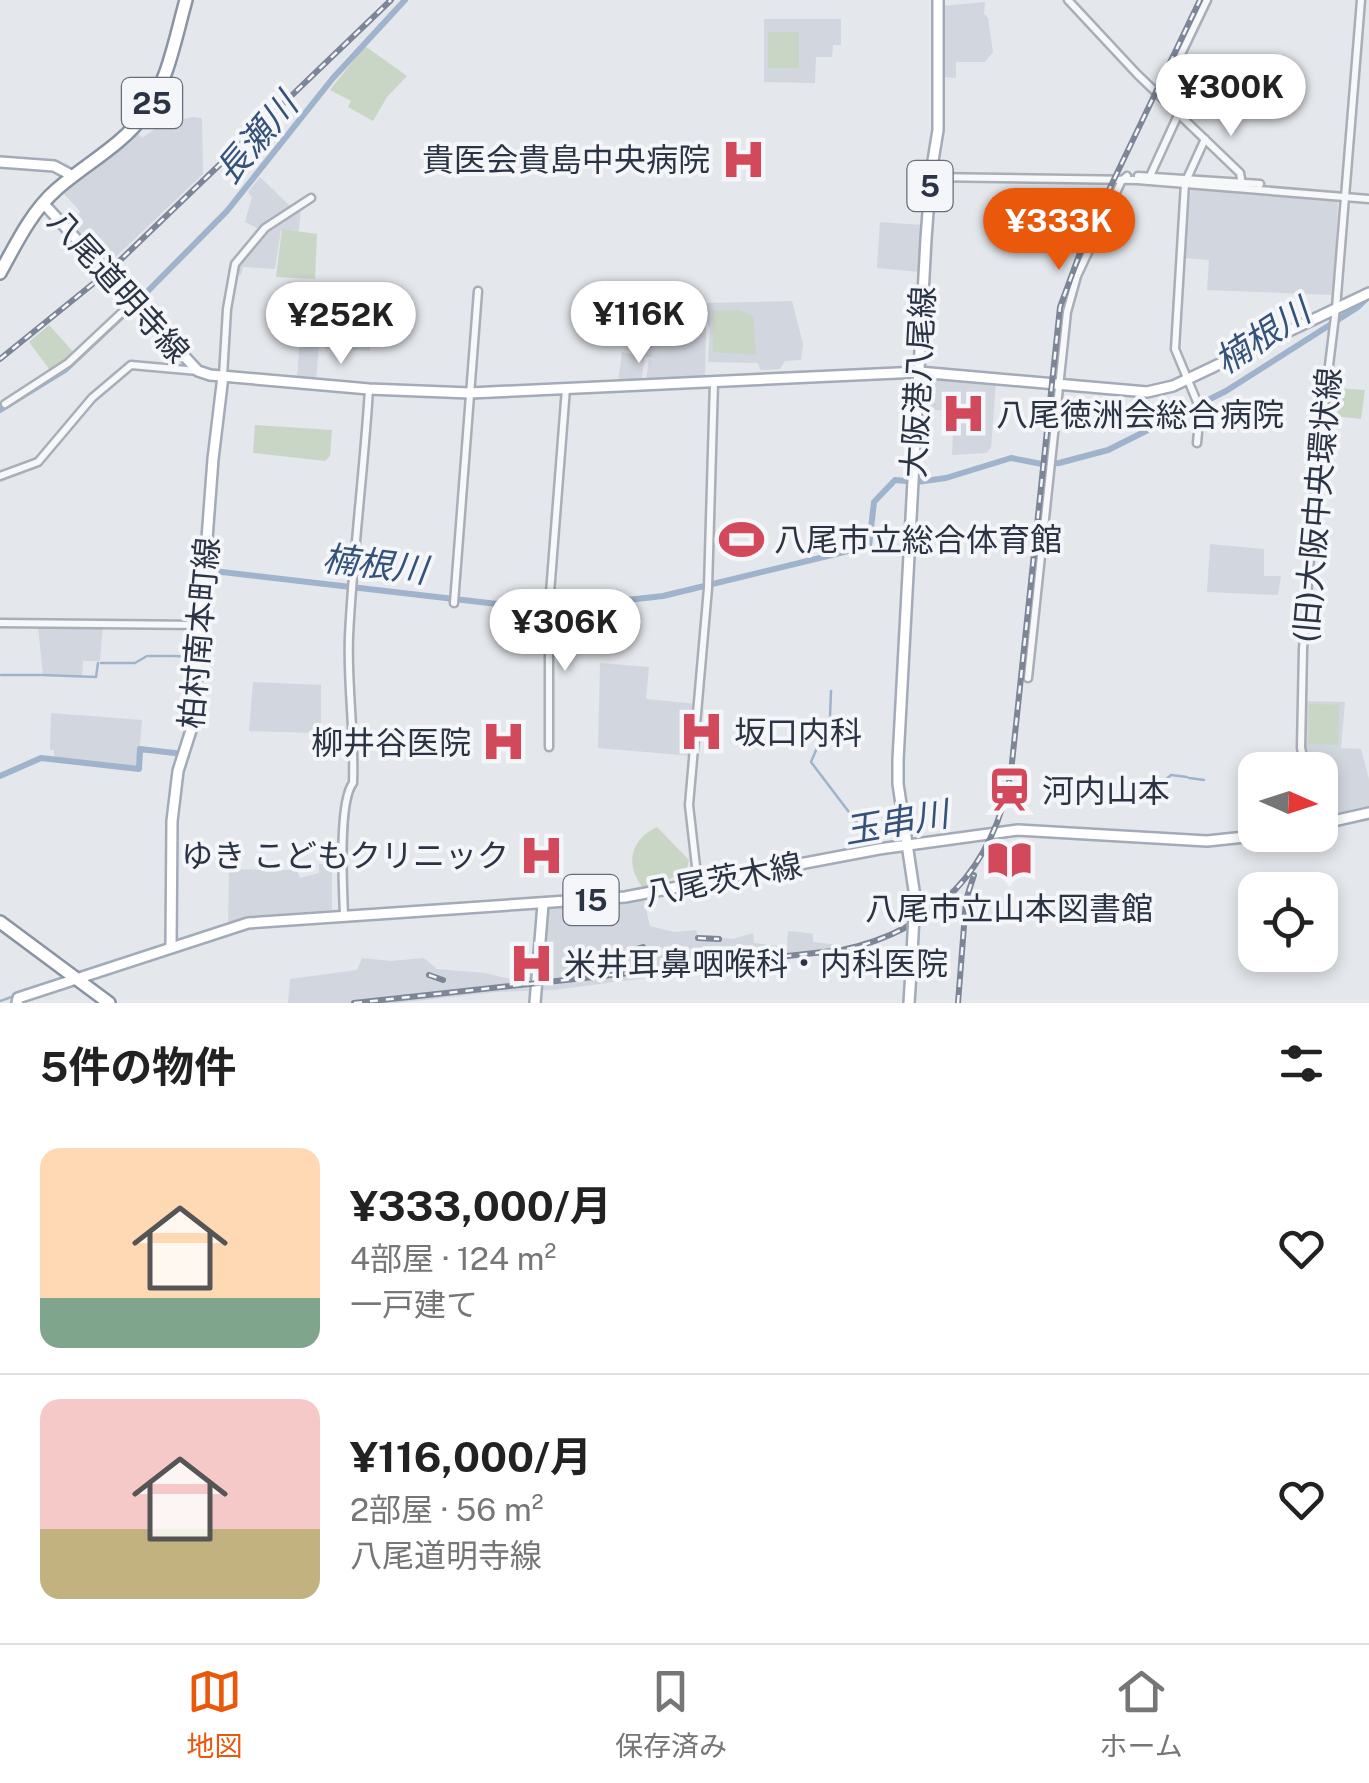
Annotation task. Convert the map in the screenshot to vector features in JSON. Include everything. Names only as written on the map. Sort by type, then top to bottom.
[{"type":"highway","name":"25","points":[[0,273],[43,203],[119,141],[151,104],[164,78],[186,0]]},
{"type":"highway","points":[[0,925],[101,1003]]},
{"type":"highway","points":[[76,982],[109,1003]]},
{"type":"main road","name":"大阪港八尾線","points":[[909,1003],[915,897],[898,760],[931,175],[938,130],[938,0]]},
{"type":"main road","name":"八尾道明寺線","points":[[0,162],[54,166],[74,176]]},
{"type":"main road","name":"八尾道明寺線","points":[[43,203],[198,371],[369,389],[470,393],[919,372],[1058,382],[1138,393],[1165,389],[1186,380],[1336,313],[1368,293]]},
{"type":"main road","name":"柏村南本町線","points":[[172,947],[173,809],[178,767],[192,730],[213,458],[224,376]]},
{"type":"main road","points":[[1338,819],[1369,813]]},
{"type":"main road","name":"八尾茨木線","points":[[17,1001],[248,923],[625,897],[907,843],[1018,830],[1208,841],[1238,838]]},
{"type":"main road","points":[[536,1003],[543,904]]},
{"type":"street","points":[[1068,0],[1240,173],[1242,184]]},
{"type":"street","points":[[1161,96],[1207,0]]},
{"type":"street","name":"(旧)大阪中央環状線","points":[[1301,752],[1303,649],[1317,464],[1336,313],[1361,0]]},
{"type":"street","points":[[1150,177],[1178,114]]},
{"type":"street","points":[[1197,443],[1198,405],[1175,354],[1186,181],[1205,139]]},
{"type":"street","points":[[931,175],[1242,184],[1303,195],[1369,199]]},
{"type":"street","points":[[1124,178],[1186,181]]},
{"type":"street","points":[[1028,678],[1063,334],[1072,292],[1124,178]]},
{"type":"street","points":[[224,376],[234,264],[265,228],[311,198]]},
{"type":"street","points":[[453,600],[478,292]]},
{"type":"street","points":[[5,404],[68,364],[132,302]]},
{"type":"street","points":[[0,476],[38,462],[92,398],[132,365],[198,371]]},
{"type":"street","points":[[698,881],[689,806],[708,588],[714,382]]},
{"type":"street","points":[[549,747],[549,607],[566,388]]},
{"type":"street","points":[[344,914],[346,807],[355,736],[349,684],[353,587],[369,389]]},
{"type":"street","points":[[0,623],[202,625]]},
{"type":"street","points":[[5,1003],[17,1001]]},
{"type":"shaded area","points":[[985,2],[993,52],[985,62],[956,62],[956,78],[943,77],[942,6]]},
{"type":"shaded area","points":[[764,19],[841,19],[841,45],[833,45],[832,57],[816,57],[815,83],[764,82]]},
{"type":"shaded area","points":[[202,118],[203,174],[106,266],[74,230],[80,211],[61,191],[135,130],[142,138],[159,126]]},
{"type":"shaded area","points":[[260,177],[293,209],[261,230],[245,222],[252,197],[248,192]]},
{"type":"shaded area","points":[[1191,188],[1338,201],[1334,291],[1331,295],[1207,290],[1209,260],[1184,258]]},
{"type":"shaded area","points":[[301,208],[299,231],[281,230],[275,269],[243,267],[241,275],[237,275],[237,266],[267,229]]},
{"type":"shaded area","points":[[880,222],[923,225],[920,272],[877,268]]},
{"type":"shaded area","points":[[289,282],[367,286],[364,338],[371,339],[370,351],[325,348],[325,333],[320,333],[316,381],[297,379],[300,333],[285,330]]},
{"type":"shaded area","points":[[792,301],[803,344],[801,360],[785,361],[780,369],[760,370],[758,363],[708,362],[707,303]]},
{"type":"shaded area","points":[[648,302],[684,303],[686,324],[706,325],[705,378],[646,381],[649,359],[656,360],[645,356],[641,382],[618,382],[622,352],[637,355]]},
{"type":"shaded area","points":[[937,377],[996,381],[991,448],[986,453],[952,455],[954,411],[921,409],[922,393],[933,394]]},
{"type":"shaded area","points":[[1210,544],[1264,549],[1264,576],[1281,576],[1278,595],[1207,592]]},
{"type":"shaded area","points":[[103,624],[100,661],[83,661],[82,676],[43,676],[38,626]]},
{"type":"shaded area","points":[[600,663],[649,667],[646,699],[697,704],[693,756],[598,748]]},
{"type":"shaded area","points":[[253,682],[321,685],[321,733],[249,731]]},
{"type":"shaded area","points":[[1304,701],[1345,702],[1341,748],[1361,749],[1369,779],[1369,807],[1338,815],[1338,752],[1304,752]]},
{"type":"shaded area","points":[[51,713],[142,720],[138,768],[65,762],[54,757],[54,750],[50,750]]},
{"type":"shaded area","points":[[319,864],[332,864],[332,910],[263,915],[228,923],[229,869],[290,870],[297,871],[300,878],[319,873]]},
{"type":"shaded area","points":[[643,897],[650,926],[674,932],[696,930],[698,936],[733,939],[753,933],[754,943],[787,947],[788,931],[801,932],[813,934],[813,942],[838,945],[836,952],[829,954],[554,990],[397,1003],[288,1003],[290,979],[357,970],[362,958],[424,958],[437,969],[514,980],[545,975],[547,907]]},
{"type":"green space","points":[[768,32],[799,32],[799,68],[768,68]]},
{"type":"green space","points":[[365,46],[407,76],[387,97],[373,121],[348,107],[351,101],[330,90]]},
{"type":"green space","points":[[282,229],[317,234],[315,279],[276,277]]},
{"type":"green space","points":[[740,310],[753,316],[756,355],[713,352],[712,311]]},
{"type":"green space","points":[[49,325],[75,354],[54,370],[29,342]]},
{"type":"green space","points":[[1333,373],[1337,373],[1336,388],[1365,390],[1361,419],[1326,415]]},
{"type":"green space","points":[[255,425],[332,430],[330,456],[325,461],[253,453]]},
{"type":"green space","points":[[1309,704],[1339,705],[1338,745],[1308,744]]},
{"type":"green space","points":[[657,827],[689,860],[686,873],[643,888],[634,870],[633,853],[641,838]]},
{"type":"waterway","name":"長瀬川","points":[[138,301],[227,211],[333,78],[405,0]]},
{"type":"waterway","name":"楠根川","points":[[205,570],[506,605],[574,606],[663,596],[869,546],[874,502],[895,480],[946,478],[1011,458],[1059,463],[1108,450],[1226,391],[1358,307],[1369,296]]},
{"type":"waterway","name":"長瀬川","points":[[0,410],[65,370],[132,307]]},
{"type":"waterway","points":[[101,663],[135,663],[147,656]]},
{"type":"waterway","points":[[149,656],[160,656]]},
{"type":"waterway","points":[[162,656],[172,656]]},
{"type":"waterway","points":[[174,656],[192,657]]},
{"type":"waterway","points":[[42,675],[96,677],[98,663]]},
{"type":"waterway","points":[[1,675],[40,675]]},
{"type":"waterway","points":[[831,691],[830,717],[811,762],[861,828],[860,847]]},
{"type":"waterway","name":"楠根川","points":[[0,776],[41,758],[139,769],[140,749],[183,754],[185,751]]},
{"type":"waterway","points":[[1171,775],[1187,777]]},
{"type":"waterway","points":[[1155,788],[1170,776]]},
{"type":"waterway","points":[[1189,778],[1204,780]]},
{"type":"waterway","name":"玉串川","points":[[1032,826],[1134,832]]},
{"type":"waterway","name":"玉串川","points":[[938,837],[1009,827]]},
{"type":"waterway","name":"玉串川","points":[[274,917],[341,912]]},
{"type":"waterway","name":"玉串川","points":[[0,1001],[17,995]]},
{"type":"railway","points":[[0,359],[110,270],[391,0]]},
{"type":"railway","points":[[354,1003],[842,950],[876,941],[906,927],[956,889],[991,837],[1011,772],[1060,307],[1084,242],[1200,0]]},
{"type":"railway","points":[[958,1003],[966,900],[974,875]]},
{"type":"railway","points":[[698,938],[719,939]]},
{"type":"railway","points":[[634,950],[643,947]]},
{"type":"railway","points":[[429,975],[443,980]]},
{"type":"place","name":"貴医会貴島中央病院","points":[[743,159]]},
{"type":"place","name":"八尾徳洲会総合病院","points":[[963,414]]},
{"type":"place","name":"八尾市立総合体育館","points":[[741,539]]},
{"type":"place","name":"坂口内科","points":[[701,732]]},
{"type":"place","name":"柳井谷医院","points":[[504,742]]},
{"type":"place","name":"河内山本","points":[[1009,790]]},
{"type":"place","name":"ゆき こどもクリニック","points":[[542,855]]},
{"type":"place","name":"八尾市立山本図書館","points":[[1009,860]]},
{"type":"place","name":"米井耳鼻咽喉科・内科医院","points":[[531,963]]}]
